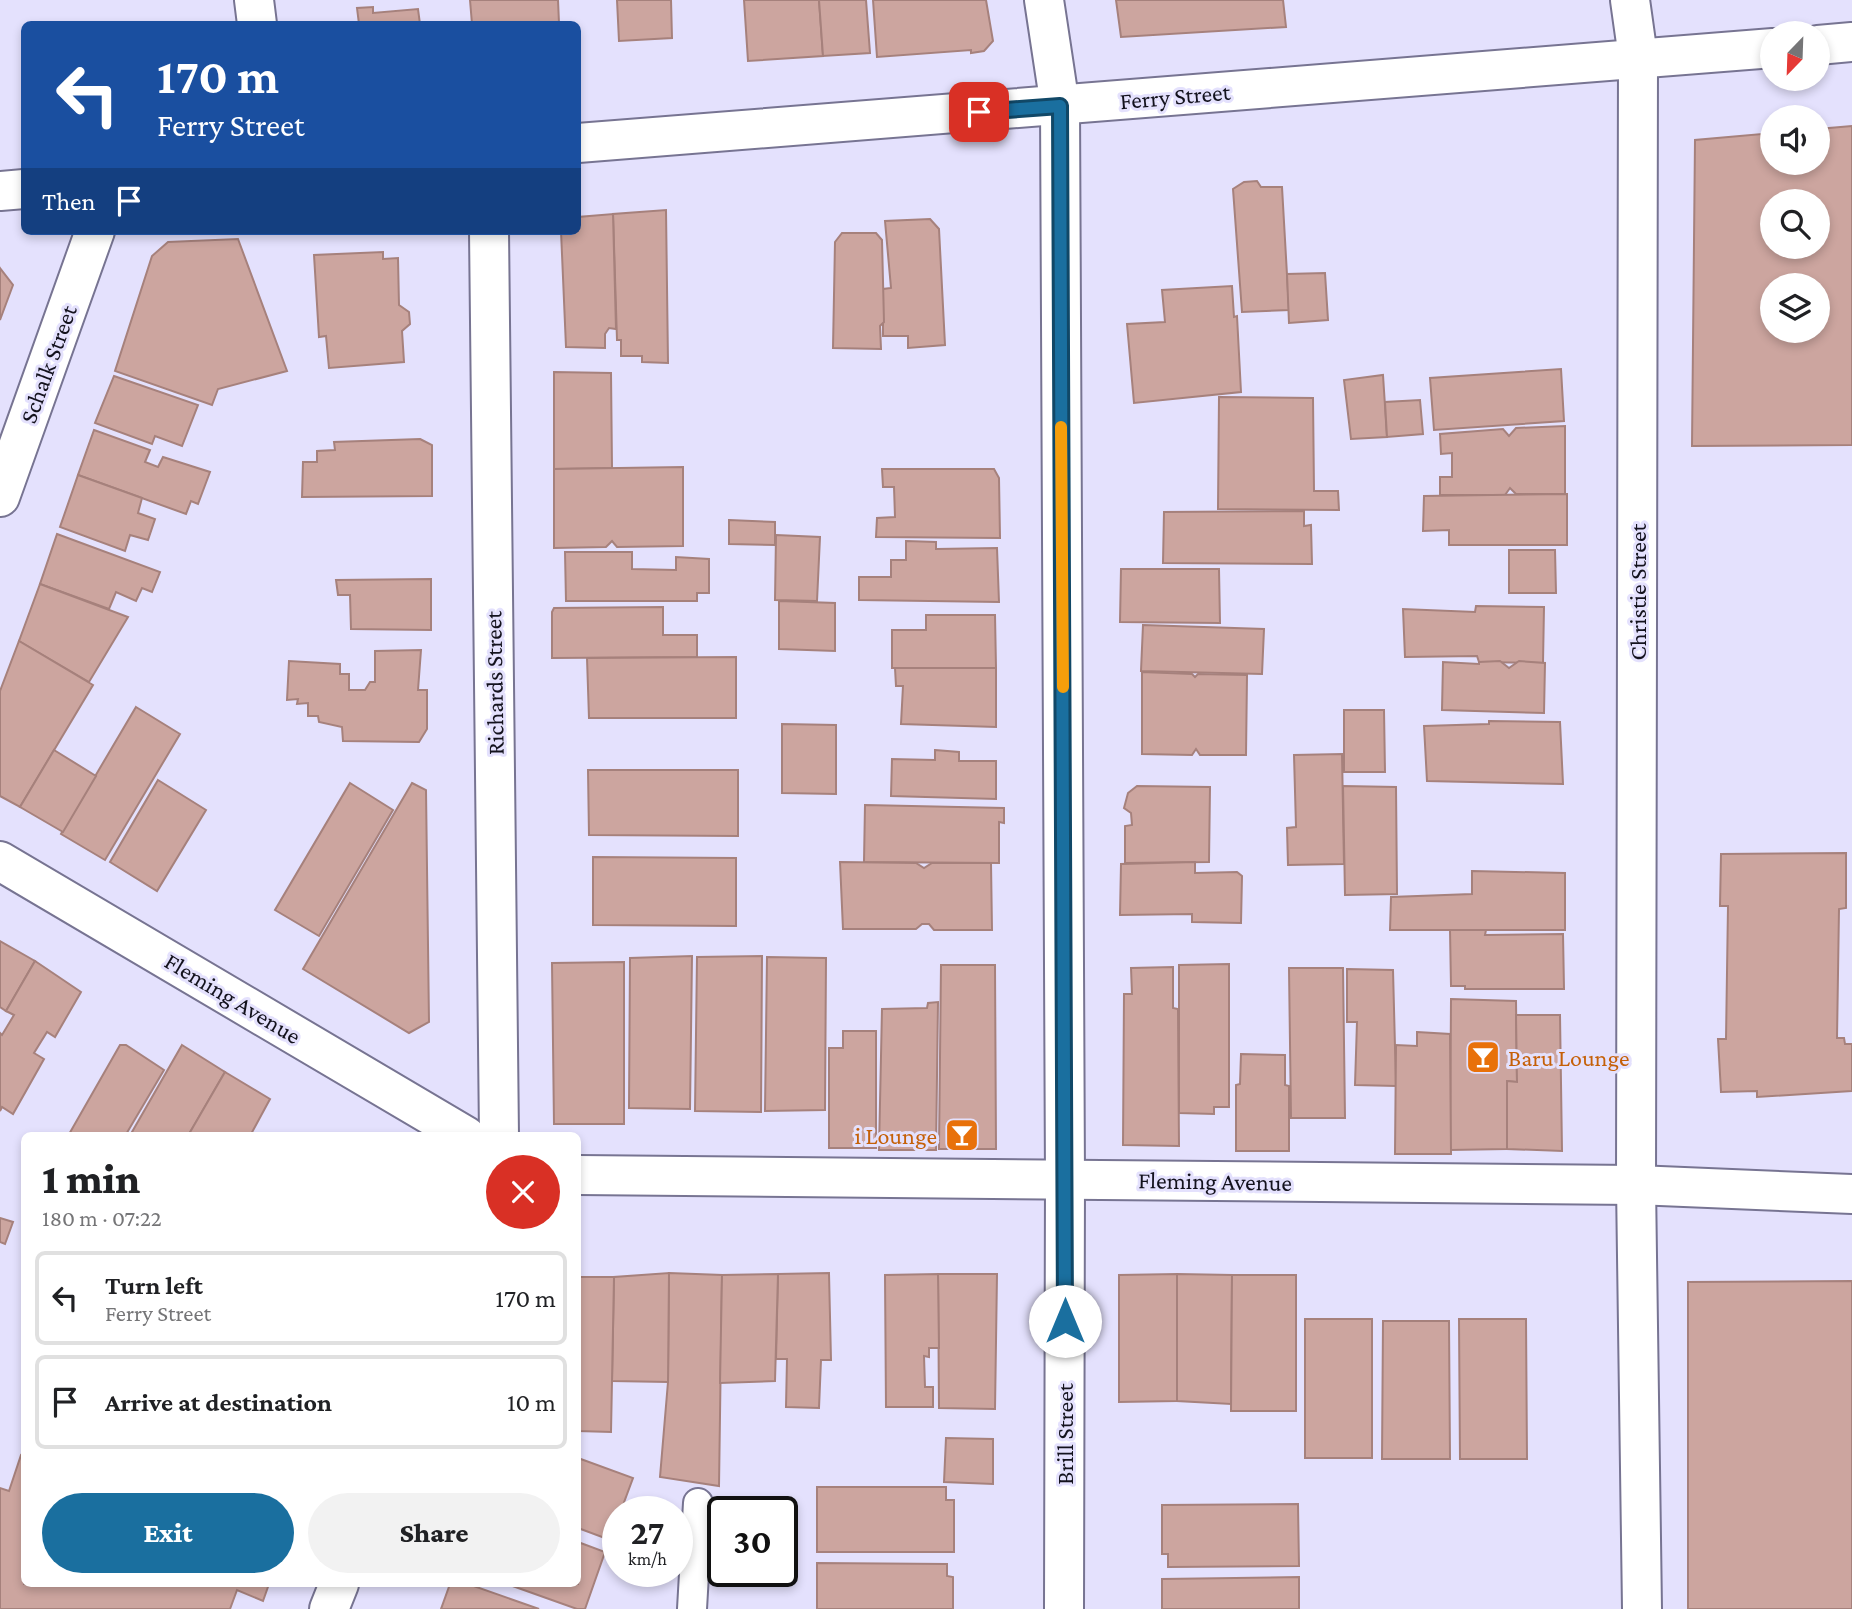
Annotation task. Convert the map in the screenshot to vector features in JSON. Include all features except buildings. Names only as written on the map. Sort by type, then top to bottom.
[{"type":"street","points":[[254,0],[257,21]]},
{"type":"street","name":"Brill Street","points":[[1044,0],[1060,106],[1065,1180],[1064,1609]]},
{"type":"street","name":"Christie Street","points":[[1629,0],[1638,57],[1636,1185],[1642,1609]]},
{"type":"street","points":[[1830,44],[1852,42]]},
{"type":"street","name":"Ferry Street","points":[[581,143],[1760,49]]},
{"type":"street","points":[[0,191],[21,189]]},
{"type":"street","name":"Schalk Street","points":[[0,498],[95,235]]},
{"type":"street","name":"Richards Street","points":[[489,235],[499,1132]]},
{"type":"street","name":"Fleming Avenue","points":[[0,861],[460,1132]]},
{"type":"street","name":"Fleming Avenue","points":[[581,1175],[1636,1185],[1852,1194]]},
{"type":"street","points":[[330,1609],[338,1587]]},
{"type":"lane","points":[[692,1609],[698,1503]]},
{"type":"slow traffic","points":[[1061,427],[1063,687]]},
{"type":"place","name":"Baru Lounge","points":[[1483,1057]]},
{"type":"place","name":"i Lounge","points":[[962,1135]]},
{"type":"route","points":[[979,112],[1060,106],[1065,1321]]}]
